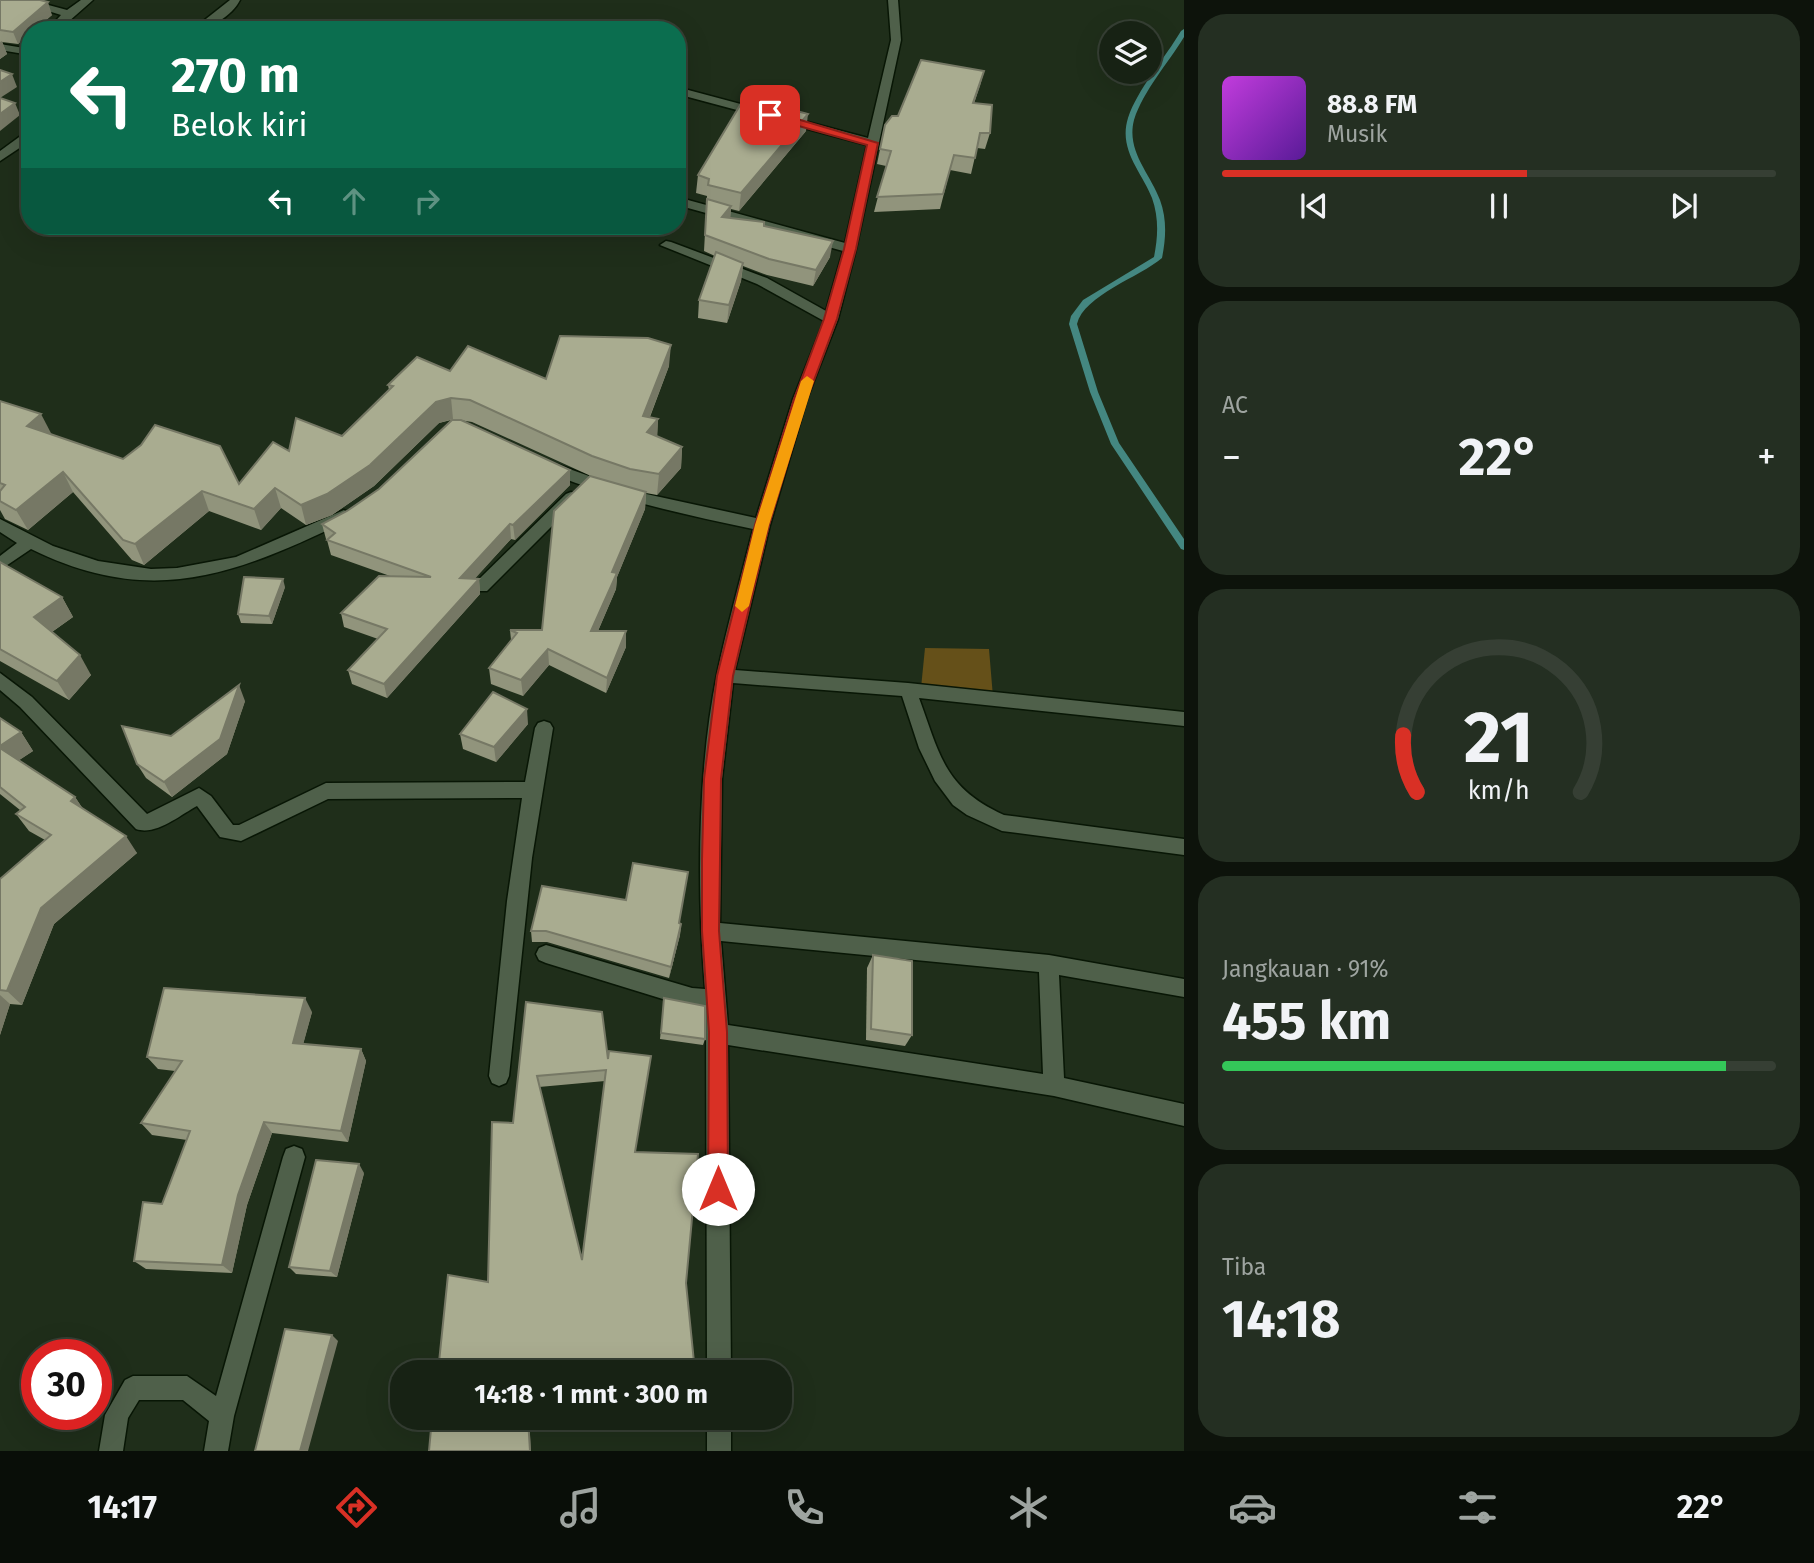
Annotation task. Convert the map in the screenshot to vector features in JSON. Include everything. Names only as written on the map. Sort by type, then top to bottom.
[{"type":"street","points":[[18,0],[69,14]]},
{"type":"street","points":[[62,21],[88,0]]},
{"type":"street","points":[[210,21],[232,6],[235,0]]},
{"type":"street","points":[[719,1360],[718,1032],[710,931],[713,779],[725,676],[762,525],[800,399],[831,319],[850,249],[896,40],[893,0]]},
{"type":"street","points":[[0,47],[21,50]]},
{"type":"street","points":[[686,92],[873,143]]},
{"type":"street","points":[[0,157],[21,142]]},
{"type":"street","points":[[686,203],[850,249]]},
{"type":"street","points":[[666,246],[762,281],[831,319]]},
{"type":"street","points":[[538,461],[586,483],[627,497],[762,525]]},
{"type":"street","points":[[481,587],[586,483]]},
{"type":"street","points":[[0,525],[28,543],[89,566],[149,577],[205,571],[278,547],[361,508]]},
{"type":"street","points":[[0,564],[28,543]]},
{"type":"street","points":[[725,676],[908,690],[1184,719]]},
{"type":"street","points":[[0,680],[26,702],[143,823],[153,821],[200,796],[225,832],[233,835],[241,834],[326,792],[532,790]]},
{"type":"street","points":[[908,690],[940,774],[958,798],[980,813],[1002,823],[1184,847]]},
{"type":"street","points":[[499,1076],[512,934],[532,790],[544,728]]},
{"type":"street","points":[[710,931],[1049,964],[1184,988]]},
{"type":"street","points":[[546,954],[692,998],[716,1000]]},
{"type":"street","points":[[1049,964],[1054,1086]]},
{"type":"street","points":[[718,1032],[1054,1086],[1184,1115]]},
{"type":"street","points":[[216,1451],[222,1416],[295,1157]]},
{"type":"street","points":[[111,1451],[117,1415],[133,1388],[187,1388],[222,1416]]},
{"type":"street","points":[[719,1430],[719,1451]]},
{"type":"shaded area","points":[[925,648],[989,649],[993,697],[921,688]]},
{"type":"building","points":[[0,0],[48,2],[26,21],[21,21],[21,25],[13,32],[0,30]]},
{"type":"building","points":[[921,60],[984,71],[973,103],[992,105],[990,133],[980,133],[975,158],[954,155],[943,194],[877,197],[891,151],[880,149],[885,125],[892,116],[898,116]]},
{"type":"building","points":[[0,70],[12,74],[0,82]]},
{"type":"building","points":[[745,97],[808,114],[741,193],[708,185],[709,179],[698,175]]},
{"type":"building","points":[[0,98],[15,103],[0,114]]},
{"type":"building","points":[[707,199],[731,206],[722,217],[764,222],[764,226],[833,241],[816,270],[769,259],[705,235]]},
{"type":"building","points":[[716,252],[743,263],[729,305],[699,300]]},
{"type":"building","points":[[560,336],[648,338],[671,345],[643,416],[658,419],[647,432],[682,447],[659,474],[630,469],[592,456],[470,400],[451,398],[436,402],[370,465],[327,494],[301,505],[275,488],[254,509],[202,491],[135,544],[123,540],[63,472],[16,510],[0,501],[0,491],[5,485],[0,483],[0,401],[41,414],[27,426],[123,459],[141,445],[155,425],[220,446],[239,484],[273,442],[289,451],[296,418],[342,436],[393,386],[388,385],[417,357],[450,371],[468,346],[546,379]]},
{"type":"building","points":[[452,420],[461,420],[570,470],[513,525],[510,524],[460,578],[479,579],[384,684],[348,670],[387,629],[341,613],[379,576],[431,577],[327,540],[335,533],[322,524],[379,489]]},
{"type":"building","points":[[590,476],[646,492],[612,572],[617,573],[591,631],[626,631],[607,678],[548,649],[521,680],[489,668],[517,633],[510,630],[542,630],[554,511]]},
{"type":"building","points":[[0,562],[62,597],[34,617],[80,655],[57,681],[0,649]]},
{"type":"building","points":[[244,577],[283,579],[269,616],[238,614]]},
{"type":"building","points":[[239,685],[220,739],[164,782],[137,764],[122,726],[171,736]]},
{"type":"building","points":[[493,692],[527,709],[494,747],[460,734]]},
{"type":"building","points":[[0,718],[21,732],[0,746]]},
{"type":"building","points":[[0,748],[75,797],[71,801],[126,836],[41,908],[7,991],[0,990],[0,879],[51,835],[16,814],[25,807],[0,787]]},
{"type":"building","points":[[633,863],[688,872],[679,923],[681,924],[671,967],[546,931],[531,931],[542,886],[626,900]]},
{"type":"building","points":[[873,955],[912,961],[912,1035],[871,1029]]},
{"type":"building","points":[[164,988],[305,998],[293,1043],[361,1049],[341,1131],[264,1122],[238,1195],[222,1265],[134,1261],[143,1202],[162,1204],[190,1131],[141,1123],[182,1061],[147,1057]]},
{"type":"building","points":[[664,998],[705,1006],[705,1039],[661,1033]]},
{"type":"building","points":[[526,1002],[602,1012],[608,1059],[609,1051],[651,1056],[635,1152],[698,1154],[686,1283],[694,1360],[439,1360],[448,1275],[488,1282],[492,1122],[513,1123]],"holes":[[[606,1070],[582,1260],[537,1076]]]},
{"type":"building","points":[[316,1160],[359,1164],[330,1271],[289,1267]]},
{"type":"building","points":[[285,1329],[332,1335],[300,1451],[255,1451]]},
{"type":"building","points":[[431,1430],[529,1430],[530,1451],[429,1451]]},
{"type":"waterway","points":[[1184,31],[1140,99],[1129,130],[1131,149],[1154,194],[1161,218],[1158,258],[1086,302],[1075,316],[1073,324],[1094,392],[1115,444],[1184,546]]},
{"type":"slow traffic","points":[[742,606],[762,525],[807,381]]},
{"type":"route","points":[[718,1189],[718,1032],[710,931],[713,779],[725,676],[762,525],[800,399],[831,319],[850,249],[873,143],[770,115]]}]
